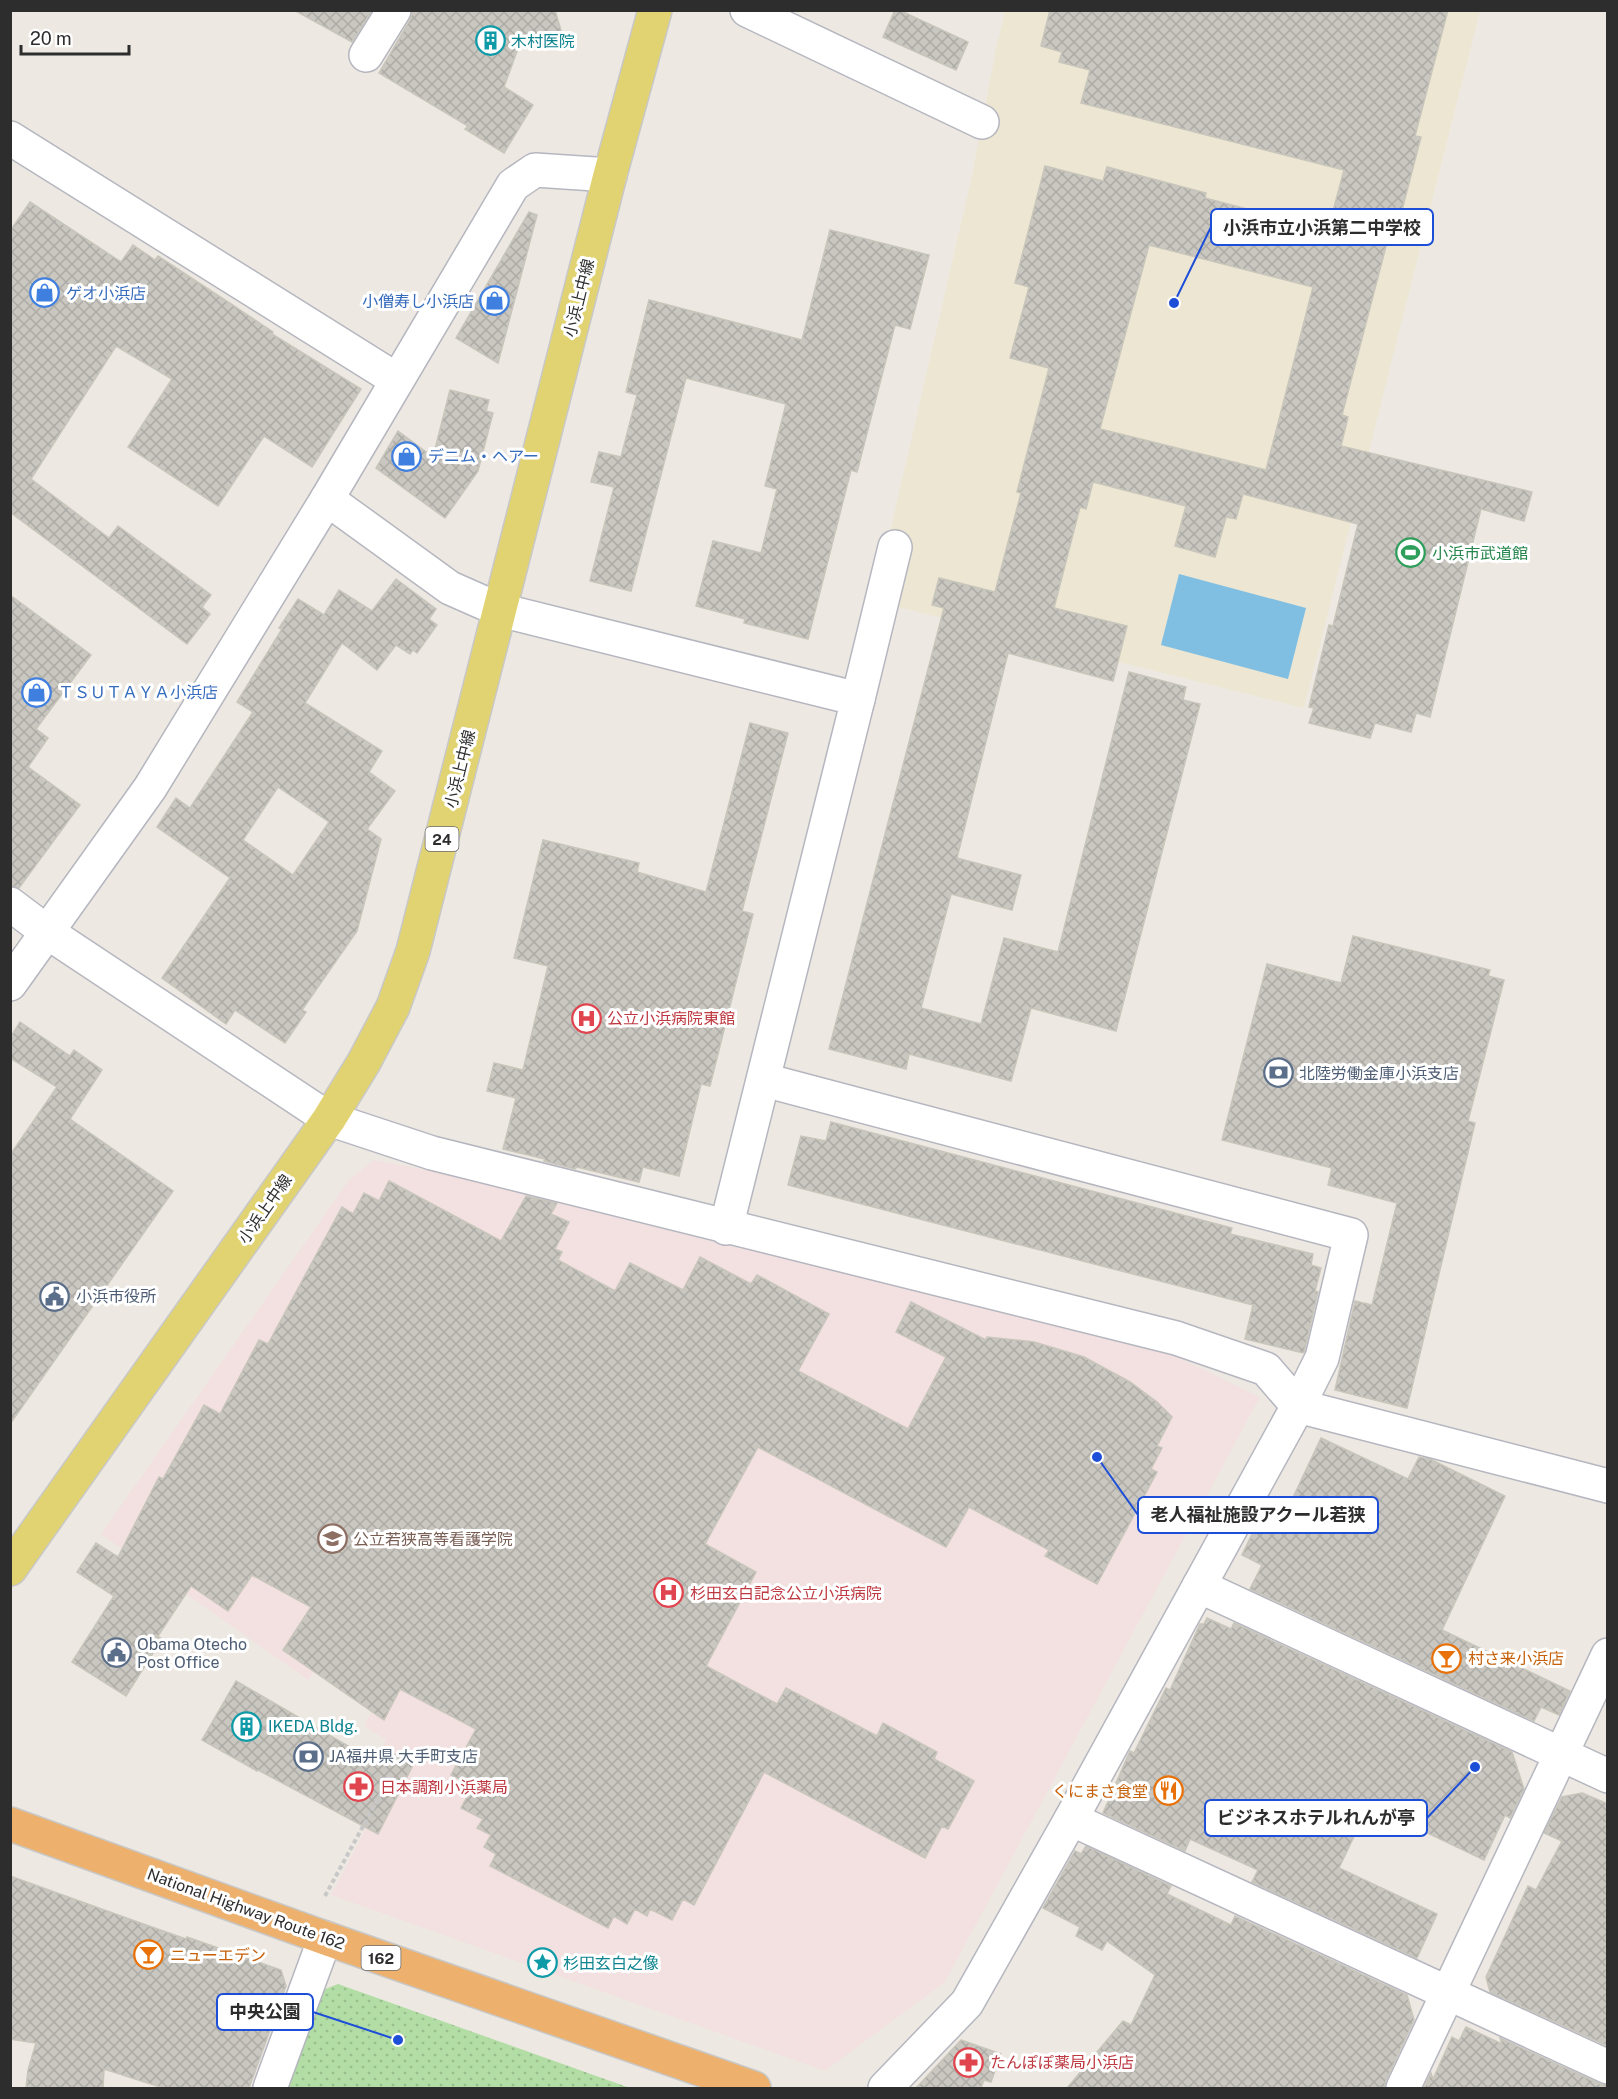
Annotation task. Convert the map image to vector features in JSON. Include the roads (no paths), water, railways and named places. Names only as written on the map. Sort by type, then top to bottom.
[{"type":"highway","name":"National Highway Route 162","points":[[10,1824],[325,1938],[754,2088]]},
{"type":"main road","name":"小浜上中線","points":[[10,1569],[329,1119],[364,1062],[393,1007],[413,951],[610,174],[655,10]]},
{"type":"street","points":[[366,55],[394,10]]},
{"type":"street","points":[[747,10],[982,122]]},
{"type":"street","points":[[10,138],[397,380]]},
{"type":"street","points":[[10,984],[150,788],[327,499],[513,185],[535,170],[610,174]]},
{"type":"street","points":[[327,499],[450,588],[500,610],[858,699]]},
{"type":"street","points":[[726,1228],[895,547]]},
{"type":"street","points":[[10,904],[47,932],[329,1119],[432,1153],[726,1228],[1176,1338],[1266,1369],[1298,1406],[1608,1486]]},
{"type":"street","points":[[764,1080],[1351,1235],[1322,1358],[1298,1406],[967,2003],[885,2088]]},
{"type":"street","points":[[1199,1586],[1608,1776]]},
{"type":"street","points":[[1403,2088],[1608,1655]]},
{"type":"street","points":[[1071,1819],[1608,2067]]},
{"type":"street","points":[[270,2088],[325,1938]]},
{"type":"water","points":[[1179,574],[1306,608],[1288,679],[1161,645]]},
{"type":"place","name":"木村医院","points":[[490,41]]},
{"type":"place","name":"ゲオ小浜店","points":[[45,293]]},
{"type":"place","name":"小僧寿し小浜店","points":[[495,301]]},
{"type":"place","name":"小浜市立小浜第二中学校","points":[[1174,303]]},
{"type":"place","name":"デニム・ヘアー","points":[[407,456]]},
{"type":"place","name":"小浜市武道館","points":[[1411,553]]},
{"type":"place","name":"ＴＳＵＴＡＹＡ小浜店","points":[[37,692]]},
{"type":"place","name":"公立小浜病院東館","points":[[586,1018]]},
{"type":"place","name":"北陸労働金庫小浜支店","points":[[1278,1073]]},
{"type":"place","name":"小浜市役所","points":[[55,1296]]},
{"type":"place","name":"老人福祉施設アクール若狭","points":[[1097,1457]]},
{"type":"place","name":"公立若狭高等看護学院","points":[[332,1539]]},
{"type":"place","name":"杉田玄白記念公立小浜病院","points":[[669,1593]]},
{"type":"place","name":"Obama Otecho Post Office","points":[[116,1653]]},
{"type":"place","name":"村さ来小浜店","points":[[1447,1658]]},
{"type":"place","name":"IKEDA Bldg.","points":[[247,1726]]},
{"type":"place","name":"JA福井県 大手町支店","points":[[308,1756]]},
{"type":"place","name":"ビジネスホテルれんが亭","points":[[1475,1767]]},
{"type":"place","name":"日本調剤小浜薬局","points":[[359,1787]]},
{"type":"place","name":"くにまさ食堂","points":[[1169,1791]]},
{"type":"place","name":"ニューエデン","points":[[149,1955]]},
{"type":"place","name":"杉田玄白之像","points":[[542,1963]]},
{"type":"place","name":"中央公園","points":[[398,2040]]},
{"type":"place","name":"たんぽぽ薬局小浜店","points":[[969,2062]]}]
